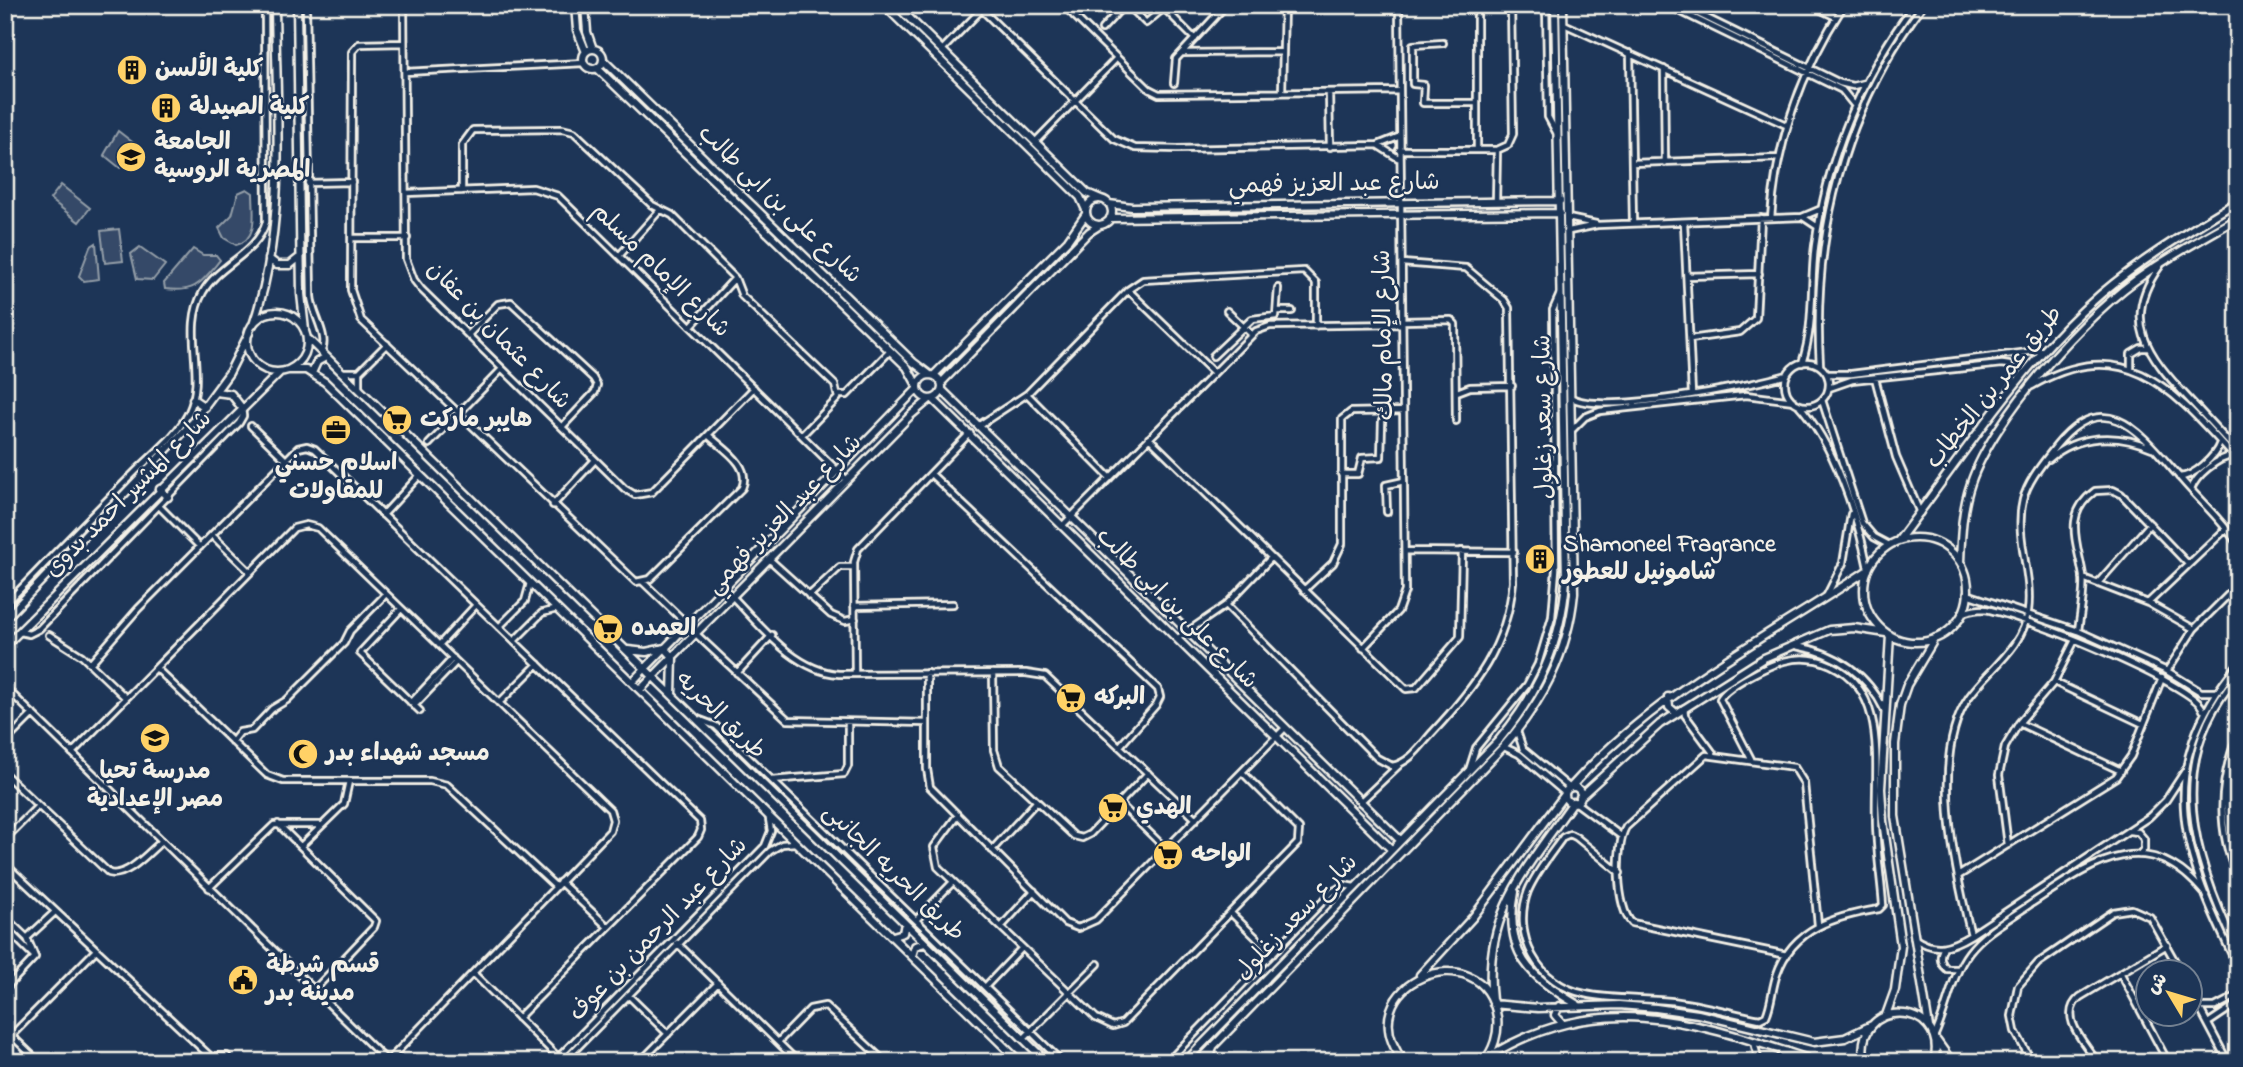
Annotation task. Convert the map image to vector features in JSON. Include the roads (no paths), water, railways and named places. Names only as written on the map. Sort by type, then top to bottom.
[{"type":"street","points":[[5,605],[186,417],[193,399],[193,331],[199,301],[219,273],[258,240],[265,227],[265,5]]},
{"type":"street","points":[[275,5],[276,212],[269,260],[249,333],[248,348],[254,361],[266,370],[312,373],[324,355],[325,342],[313,311],[311,293],[306,5]]},
{"type":"street","points":[[288,370],[302,359],[307,338],[301,294],[297,5]]},
{"type":"street","name":"شارع عثمان بن عفان","points":[[404,5],[406,259],[414,280],[630,493],[647,495],[754,388]]},
{"type":"street","points":[[575,5],[577,30],[590,50],[600,52],[603,60],[597,68],[589,68],[584,62]]},
{"type":"street","points":[[584,62],[590,50],[585,5]]},
{"type":"street","points":[[884,5],[1074,192],[1093,223],[1100,225]]},
{"type":"street","points":[[1063,5],[1149,89],[1159,93],[1399,91]]},
{"type":"street","points":[[1074,16],[1085,5]]},
{"type":"street","points":[[1102,29],[1128,5],[1146,23],[1164,8],[1195,39]]},
{"type":"street","points":[[1174,83],[1176,59],[1226,5]]},
{"type":"street","points":[[1282,92],[1284,5]]},
{"type":"street","name":"شارع الإمام مالك","points":[[1363,648],[1402,605],[1405,551],[1399,5]]},
{"type":"street","points":[[1477,5],[1477,150]]},
{"type":"street","points":[[1399,150],[1497,150],[1508,145],[1513,134],[1511,5]]},
{"type":"street","points":[[1546,5],[1548,117],[1556,132]]},
{"type":"street","name":"شارع سعد زغلول","points":[[1185,1062],[1513,723],[1536,690],[1554,651],[1564,612],[1573,429],[1556,132],[1555,5]]},
{"type":"street","name":"شارع سعد زغلول","points":[[1199,1062],[1503,747],[1544,694],[1568,632],[1574,593],[1569,499],[1565,286],[1569,230],[1563,5]]},
{"type":"street","points":[[1667,5],[1848,86],[1866,83]]},
{"type":"street","points":[[1680,5],[1809,70],[1842,90],[1855,106]]},
{"type":"street","points":[[1811,5],[1836,17]]},
{"type":"street","points":[[1772,218],[1778,159],[1786,125],[1809,70],[1844,5]]},
{"type":"street","points":[[1901,5],[1909,11]]},
{"type":"street","points":[[1572,398],[1593,405],[1747,387],[1787,375],[1802,363],[1810,326],[1818,227],[1835,156],[1866,83],[1914,5]]},
{"type":"street","points":[[1820,366],[1821,256],[1837,174],[1850,135],[1881,67],[1923,5]]},
{"type":"street","points":[[899,6],[1080,186],[1101,199],[1109,204],[1110,218],[1084,237],[950,373],[931,399],[922,396],[918,388],[922,379],[943,366],[1076,230],[1091,202],[1101,199]]},
{"type":"street","points":[[942,50],[982,7],[1114,139],[1135,148],[1378,145],[1399,136]]},
{"type":"street","points":[[1564,24],[1786,125]]},
{"type":"street","points":[[404,43],[359,44],[352,52],[351,290],[355,311],[632,580],[643,582],[688,625]]},
{"type":"street","points":[[1443,43],[1413,44],[1413,84],[1424,85],[1423,103],[1477,103]]},
{"type":"street","points":[[1182,53],[1283,52]]},
{"type":"street","points":[[1630,53],[1633,223]]},
{"type":"street","points":[[1035,142],[1117,58]]},
{"type":"street","name":"شارع على بن ابى طالب","points":[[603,60],[730,190]]},
{"type":"street","points":[[405,72],[584,62]]},
{"type":"street","name":"شارع على بن ابى طالب","points":[[597,68],[730,190],[910,365],[918,388]]},
{"type":"street","points":[[1664,68],[1665,163]]},
{"type":"street","points":[[1329,92],[1330,147]]},
{"type":"street","points":[[267,94],[276,94]]},
{"type":"street","points":[[462,191],[461,145],[473,130],[566,129],[574,132],[660,210],[672,215],[735,278],[742,296],[835,384],[839,395]]},
{"type":"street","points":[[1378,145],[1399,158]]},
{"type":"street","points":[[1496,202],[1497,150]]},
{"type":"street","points":[[299,159],[307,158]]},
{"type":"street","points":[[1632,163],[1778,159]]},
{"type":"street","points":[[308,183],[352,182]]},
{"type":"street","points":[[1074,192],[1080,186]]},
{"type":"street","name":"شارع الإمام مسلم","points":[[406,193],[533,188],[550,191],[846,480]]},
{"type":"street","name":"شارع عبد العزيز فهمي","points":[[1109,204],[1132,207],[1560,201]]},
{"type":"street","name":"طريق عمر بن الخطاب","points":[[1898,541],[2045,350],[2120,278],[2238,201]]},
{"type":"street","points":[[1531,202],[1531,213]]},
{"type":"street","points":[[299,205],[308,204]]},
{"type":"street","points":[[1132,207],[1129,212],[1133,217]]},
{"type":"street","points":[[1569,230],[1597,225],[1802,217],[1821,209]]},
{"type":"street","points":[[619,256],[660,210]]},
{"type":"street","points":[[267,211],[276,212]]},
{"type":"street","name":"شارع عبد العزيز فهمي","points":[[1110,218],[1560,213]]},
{"type":"street","points":[[1802,217],[1818,227]]},
{"type":"street","points":[[1568,218],[1597,225]]},
{"type":"street","points":[[1690,339],[1740,332],[1752,324],[1758,311],[1761,218]]},
{"type":"street","name":"طريق عمر بن الخطاب","points":[[1960,562],[1964,508],[1975,471],[2001,426],[2031,386],[2101,311],[2135,281],[2238,218]]},
{"type":"street","points":[[1684,222],[1692,394]]},
{"type":"street","points":[[1076,230],[1084,237]]},
{"type":"street","points":[[352,238],[407,238]]},
{"type":"street","points":[[269,260],[277,265],[290,265],[300,257]]},
{"type":"street","points":[[1360,803],[1465,698],[1490,663],[1510,610],[1514,552],[1510,312],[1506,302],[1466,268],[1402,263]]},
{"type":"street","points":[[2163,263],[2149,283],[2142,304],[2141,326],[2147,348],[2238,461]]},
{"type":"street","points":[[978,426],[1027,394],[1128,290],[1151,278],[1304,271],[1309,273],[1316,283],[1316,326]]},
{"type":"street","points":[[1687,276],[1759,274]]},
{"type":"street","points":[[691,326],[735,278]]},
{"type":"street","name":"شارع على بن ابى طالب","points":[[822,279],[890,351],[910,365],[932,375]]},
{"type":"street","points":[[1468,772],[1476,748],[1527,685],[1538,664],[1552,617],[1556,569],[1553,310],[1565,286]]},
{"type":"street","points":[[1213,356],[1252,319],[1276,316],[1278,288]]},
{"type":"street","points":[[1128,290],[1213,372]]},
{"type":"street","points":[[301,294],[311,293]]},
{"type":"street","points":[[468,335],[498,304],[511,302],[593,378],[597,385],[595,392],[562,427]]},
{"type":"street","points":[[1227,311],[1251,334]]},
{"type":"street","points":[[1278,311],[1292,311]]},
{"type":"street","points":[[253,325],[263,316],[277,312],[296,318],[305,330]]},
{"type":"street","points":[[1063,525],[1251,334],[1270,326],[1453,321],[1457,328],[1456,421]]},
{"type":"street","name":"شارع المشير احمد بدوى","points":[[5,619],[193,422],[216,392],[249,333]]},
{"type":"street","name":"طريق الحريه","points":[[307,338],[1047,1062]]},
{"type":"street","points":[[340,372],[359,372],[387,344]]},
{"type":"street","points":[[2132,370],[2131,354],[2141,348],[2147,348]]},
{"type":"street","points":[[1827,374],[2045,350]]},
{"type":"street","points":[[802,435],[839,395],[847,395],[890,351]]},
{"type":"street","points":[[1573,429],[1585,417],[1600,411],[1746,395],[1811,406],[1822,400],[1829,388],[1827,374],[1820,366],[1802,363]]},
{"type":"street","points":[[1829,388],[1846,382],[1875,378],[2005,364],[2014,370],[2013,389]]},
{"type":"street","points":[[943,366],[950,373]]},
{"type":"street","points":[[2031,386],[2057,373],[2085,366],[2132,370],[2176,394],[2220,442],[2235,454]]},
{"type":"street","points":[[429,444],[502,369]]},
{"type":"street","name":"شارع المشير احمد بدوى","points":[[5,646],[280,372]]},
{"type":"street","points":[[359,372],[359,390]]},
{"type":"street","name":"طريق الحريه","points":[[312,373],[530,582],[1020,1062]]},
{"type":"street","points":[[932,375],[942,386]]},
{"type":"street","points":[[1787,375],[1786,389],[1824,440],[1851,510],[1868,569]]},
{"type":"street","points":[[1457,378],[1470,387]]},
{"type":"street","points":[[1875,378],[1896,457],[1920,513]]},
{"type":"street","name":"شارع على بن ابى طالب","points":[[942,386],[953,402],[1400,840]]},
{"type":"street","points":[[1457,392],[1470,387],[1512,386]]},
{"type":"street","name":"شارع عبد العزيز فهمي","points":[[632,682],[918,388]]},
{"type":"street","points":[[20,632],[29,634],[39,629],[239,423],[243,416],[242,408],[231,394],[216,392]]},
{"type":"street","points":[[1027,394],[1110,478]]},
{"type":"street","points":[[193,399],[205,407]]},
{"type":"street","name":"شارع على بن ابى طالب","points":[[931,399],[946,409],[1391,849]]},
{"type":"street","name":"شارع عبد العزيز فهمي","points":[[640,690],[915,410],[931,399]]},
{"type":"street","points":[[1822,400],[1862,523],[1874,537],[1889,545]]},
{"type":"street","points":[[908,401],[915,410]]},
{"type":"street","points":[[946,409],[953,402]]},
{"type":"street","points":[[1304,590],[1333,563],[1340,551],[1344,415],[1351,412],[1403,411]]},
{"type":"street","points":[[186,417],[193,422]]},
{"type":"street","points":[[1971,935],[1958,876],[1950,796],[1952,739],[1970,696],[2009,653],[2028,613],[2021,509],[2027,488],[2040,466],[2068,431],[2096,417],[2108,417],[2131,425],[2238,545]]},
{"type":"street","points":[[1341,474],[1358,474],[1362,458],[1381,457],[1382,421]]},
{"type":"street","points":[[251,426],[286,460]]},
{"type":"street","points":[[855,674],[855,567],[858,549],[970,433]]},
{"type":"street","points":[[643,582],[744,484],[741,465],[708,435]]},
{"type":"street","points":[[1149,438],[1406,689],[1416,688],[1460,637],[1462,551]]},
{"type":"street","points":[[2040,466],[2054,454],[2087,440],[2122,438],[2156,450]]},
{"type":"street","points":[[2179,477],[2191,475],[2217,451],[2220,442]]},
{"type":"street","points":[[90,664],[298,448],[311,447],[538,664],[701,825],[698,837],[518,1018]]},
{"type":"street","points":[[2191,491],[2196,480],[2218,461],[2235,454]]},
{"type":"street","points":[[553,505],[595,460]]},
{"type":"street","points":[[931,474],[1158,689],[1159,702],[1120,746]]},
{"type":"street","points":[[383,514],[420,475]]},
{"type":"street","points":[[1387,512],[1386,485],[1404,481]]},
{"type":"street","points":[[160,489],[168,497]]},
{"type":"street","points":[[2078,631],[2083,578],[2073,527],[2075,516],[2086,498],[2095,491],[2113,490],[2121,494],[2188,564]]},
{"type":"street","points":[[159,506],[200,547]]},
{"type":"street","points":[[1824,599],[1843,563],[1850,537],[1851,510]]},
{"type":"street","points":[[2098,583],[2150,524]]},
{"type":"street","points":[[5,687],[209,888],[387,1062],[610,831],[612,815],[455,660],[312,525],[294,528],[72,753]]},
{"type":"street","points":[[2148,603],[2225,530]]},
{"type":"street","points":[[212,535],[250,572]]},
{"type":"street","points":[[1484,1060],[1496,1037],[1498,1025],[1489,969],[1492,941],[1517,883],[1578,801],[1676,713],[1684,711],[1735,674],[1791,645],[1841,628],[1888,634],[1908,642],[1935,638],[1951,628],[1962,613],[1967,594],[1966,578],[1960,562],[1952,553],[1932,541],[1909,538],[1889,545],[1877,555],[1868,569],[1864,583],[1866,605],[1875,623],[1888,634],[1890,678],[1882,756],[1883,821],[1901,946],[1895,990],[1886,1015]]},
{"type":"street","points":[[1405,551],[1514,552]]},
{"type":"street","points":[[1178,638],[1226,605],[1271,558]]},
{"type":"street","points":[[769,559],[840,620],[855,619]]},
{"type":"street","points":[[809,596],[839,567],[855,567]]},
{"type":"street","points":[[1404,1062],[1391,1037],[1390,1017],[1402,991],[1473,917],[1568,790],[1630,728],[1670,696],[1868,569]]},
{"type":"street","points":[[2083,578],[2148,603],[2194,629]]},
{"type":"street","points":[[499,627],[525,601],[530,582]]},
{"type":"street","points":[[2167,671],[2194,629],[2238,585]]},
{"type":"street","points":[[724,587],[809,667],[829,674],[993,673],[1045,676],[1196,819]]},
{"type":"street","points":[[232,741],[240,733],[252,730],[272,709],[285,702],[344,643],[351,630],[386,594]]},
{"type":"street","points":[[1967,594],[2078,631],[2167,671],[2202,692],[2217,691]]},
{"type":"street","points":[[855,606],[953,604]]},
{"type":"street","points":[[439,645],[477,605]]},
{"type":"street","points":[[1226,605],[1377,758],[1383,763],[1400,764]]},
{"type":"street","points":[[401,609],[360,653],[420,712]]},
{"type":"street","points":[[514,642],[542,613],[557,609]]},
{"type":"street","points":[[1962,613],[1984,609],[2075,640],[2162,678],[2198,699],[2203,714]]},
{"type":"street","points":[[696,634],[788,720],[927,723]]},
{"type":"street","points":[[48,635],[90,664],[126,698]]},
{"type":"street","points":[[737,673],[772,635]]},
{"type":"street","points":[[1935,638],[1907,685],[1900,705],[1895,744],[1895,816],[1929,1027],[1952,1062]]},
{"type":"street","points":[[2008,845],[2000,775],[2005,747],[2019,723],[2054,682],[2075,640]]},
{"type":"street","points":[[1791,645],[1812,649],[1849,665],[1871,686],[1885,711]]},
{"type":"street","points":[[624,648],[646,652],[665,648],[674,657],[673,695]]},
{"type":"street","points":[[412,704],[455,660]]},
{"type":"street","points":[[1620,873],[1570,834],[1563,837],[1529,890],[1522,918],[1528,947],[1542,970],[1562,986],[1586,995],[1674,1001],[1760,1019],[1768,1014],[1776,975],[1787,954],[1818,925],[1842,915],[1879,909],[1883,905],[1876,823],[1873,719],[1864,694],[1837,668],[1813,660],[1787,660],[1750,677],[1725,692],[1720,702],[1751,759]]},
{"type":"street","points":[[499,703],[538,664]]},
{"type":"street","points":[[1914,938],[1933,948],[1944,948],[1971,935],[2129,831],[2166,800],[2185,771],[2203,714],[2238,664]]},
{"type":"street","points":[[156,668],[274,779],[430,781],[447,785],[608,927]]},
{"type":"street","points":[[993,673],[996,758],[1003,771],[1074,836],[1082,838],[1148,773]]},
{"type":"street","points":[[927,674],[928,778],[936,795],[1065,923],[1085,927],[1284,729]]},
{"type":"street","points":[[2238,676],[2221,699],[2204,731],[2196,758],[2191,792],[2199,852],[2238,950]]},
{"type":"street","points":[[1958,876],[2109,783],[2121,771],[2162,678]]},
{"type":"street","points":[[2054,682],[2143,724]]},
{"type":"street","points":[[1670,696],[1679,699],[1684,711],[1714,754]]},
{"type":"street","points":[[1670,696],[1669,707],[1676,713]]},
{"type":"street","points":[[5,742],[33,714]]},
{"type":"street","name":"طريق الحريه الجانبى","points":[[695,718],[716,726],[1062,1062]]},
{"type":"street","points":[[772,780],[844,774],[848,766],[848,722]]},
{"type":"street","points":[[2019,723],[2121,771]]},
{"type":"street","points":[[1517,730],[1523,749],[1568,790],[1568,801],[1578,801],[1621,836]]},
{"type":"street","points":[[2238,734],[2229,755],[2221,800],[2226,845],[2238,877]]},
{"type":"street","points":[[1503,747],[1518,754],[1568,790],[1579,789],[1578,801]]},
{"type":"street","points":[[2238,748],[2227,800],[2231,844],[2238,866]]},
{"type":"street","points":[[1518,754],[1523,749]]},
{"type":"street","points":[[1787,954],[1692,934],[1638,926],[1623,913],[1621,836],[1629,823],[1699,760],[1714,754],[1794,767],[1802,776],[1818,925]]},
{"type":"street","points":[[2185,771],[2186,834],[2206,895],[2238,967]]},
{"type":"street","points":[[957,816],[937,840],[933,854],[938,867],[1100,1022],[1113,1026],[1123,1023],[1231,914],[1300,839],[1299,830],[1242,772]]},
{"type":"street","points":[[5,774],[113,875],[125,872],[162,841]]},
{"type":"street","points":[[300,846],[344,804],[349,781]]},
{"type":"street","points":[[992,850],[1037,802]]},
{"type":"street","points":[[1119,803],[1166,849]]},
{"type":"street","points":[[5,839],[38,806]]},
{"type":"street","name":"شارع عبد الرحمن بن عوف","points":[[558,1060],[628,995],[765,846],[771,831],[767,815]]},
{"type":"street","points":[[278,824],[376,923],[314,990]]},
{"type":"street","points":[[1373,831],[1381,824]]},
{"type":"street","points":[[209,888],[272,826],[320,825]]},
{"type":"street","points":[[2129,831],[2138,832],[2144,839],[2144,849],[2138,856]]},
{"type":"street","name":"شارع عبد الرحمن بن عوف","points":[[558,1060],[770,851],[782,844],[796,843]]},
{"type":"street","points":[[1934,1062],[1934,1038],[1959,969],[1980,940],[2084,869],[2119,856],[2138,856],[2176,868],[2193,880],[2206,895]]},
{"type":"street","points":[[5,864],[212,1061],[220,1055],[227,1056]]},
{"type":"street","points":[[916,920],[953,882]]},
{"type":"street","points":[[1517,883],[1512,927],[1520,955],[1538,980],[1580,1006]]},
{"type":"street","points":[[1172,1062],[1175,1054],[1338,888],[1354,887]]},
{"type":"street","points":[[1000,927],[1034,891]]},
{"type":"street","points":[[2032,1062],[2015,1031],[2012,1016],[2018,986],[2026,973],[2122,909],[2133,909],[2150,917],[2173,958]]},
{"type":"street","points":[[27,938],[55,911]]},
{"type":"street","points":[[1231,914],[1273,954]]},
{"type":"street","points":[[6,919],[27,938],[36,957]]},
{"type":"street","points":[[891,935],[901,935],[905,923]]},
{"type":"street","points":[[5,927],[36,957]]},
{"type":"street","points":[[676,942],[798,1062]]},
{"type":"street","points":[[912,956],[915,946],[925,943]]},
{"type":"street","points":[[2097,1062],[2070,1020],[2071,1007],[2080,997],[2166,945]]},
{"type":"street","points":[[985,987],[1022,948]]},
{"type":"street","points":[[1944,948],[1940,959],[1942,965],[1947,969],[1959,969]]},
{"type":"street","points":[[5,1042],[96,950]]},
{"type":"street","points":[[1292,951],[1298,957]]},
{"type":"street","points":[[5,989],[36,957]]},
{"type":"street","points":[[1023,1039],[1098,964]]},
{"type":"street","points":[[1417,978],[1437,971],[1458,973],[1476,982],[1493,1003],[1619,1005],[1675,1010],[1814,1042],[1845,1038],[1886,1015],[1905,1013],[1922,1020],[1929,1027]]},
{"type":"street","points":[[473,973],[558,1060]]},
{"type":"street","points":[[2121,974],[2168,1062]]},
{"type":"street","points":[[640,1062],[718,983]]},
{"type":"street","points":[[628,995],[668,1034]]},
{"type":"street","points":[[2204,1007],[2215,1007],[2238,995]]},
{"type":"street","points":[[2208,1023],[2238,1003]]},
{"type":"street","points":[[778,1042],[810,1009],[825,1006],[885,1062]]},
{"type":"street","points":[[1559,1006],[1555,1015],[1562,1023]]},
{"type":"street","points":[[2204,1016],[2228,1062]]},
{"type":"street","points":[[1484,1060],[1520,1039],[1562,1023],[1597,1018],[1642,1018],[1698,1026],[1818,1062]]},
{"type":"street","points":[[1865,1062],[1864,1043],[1872,1025]]},
{"type":"street","points":[[12,1036],[39,1062]]},
{"type":"street","points":[[1754,1041],[1759,1062]]},
{"type":"street","points":[[1209,1062],[1213,1047]]},
{"type":"street","points":[[1775,1062],[1788,1051]]},
{"type":"place","name":"كلية الألسن","points":[[132,70]]},
{"type":"place","name":"كلية الصيدلة","points":[[166,108]]},
{"type":"place","name":"الجامعة المصرية الروسية","points":[[131,157]]},
{"type":"place","name":"هايبر ماركت","points":[[397,420]]},
{"type":"place","name":"اسلام حسني للمقاولات","points":[[336,430]]},
{"type":"place","name":"Shamoneel Fragrance شامونيل للعطور","points":[[1540,559]]},
{"type":"place","name":"العمده","points":[[608,629]]},
{"type":"place","name":"البركه","points":[[1071,698]]},
{"type":"place","name":"مدرسة تحيا مصر الإعدادية","points":[[155,738]]},
{"type":"place","name":"مسجد شهداء بدر","points":[[303,754]]},
{"type":"place","name":"الهدي","points":[[1113,808]]},
{"type":"place","name":"الواحه","points":[[1168,855]]},
{"type":"place","name":"قسم شرطة مدينة بدر","points":[[243,980]]}]
